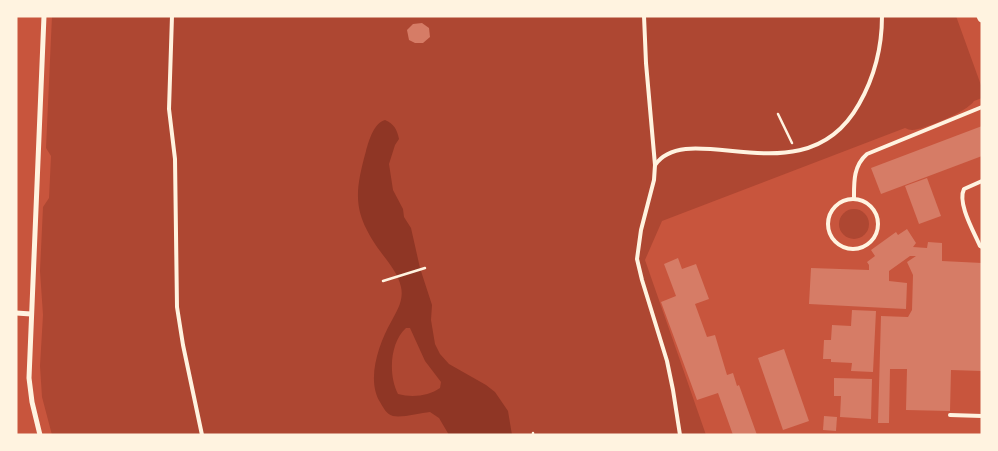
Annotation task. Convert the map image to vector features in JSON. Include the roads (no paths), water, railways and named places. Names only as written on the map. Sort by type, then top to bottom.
[{"type":"street","points":[[40,435],[32,402],[30,378],[44,16]]},
{"type":"street","points":[[16,313],[31,314]]},
{"type":"lane","points":[[172,16],[169,109],[175,159],[177,307],[202,435]]},
{"type":"lane","points":[[644,16],[655,165],[654,180],[641,230],[637,259],[667,361],[680,435]]},
{"type":"lane","points":[[655,165],[659,159],[670,153],[692,148],[764,154],[796,151],[816,145],[830,137],[847,122],[872,80],[881,40],[882,16]]},
{"type":"lane","points":[[854,199],[855,171],[861,159],[867,154],[982,107]]},
{"type":"lane","points":[[982,181],[964,189],[962,203],[982,247]]},
{"type":"lane","points":[[854,199],[869,204],[878,218],[878,226],[877,233],[867,245],[851,249],[843,247],[831,235],[829,218],[838,204],[854,199]]},
{"type":"lane","points":[[950,414],[982,416]]}]
